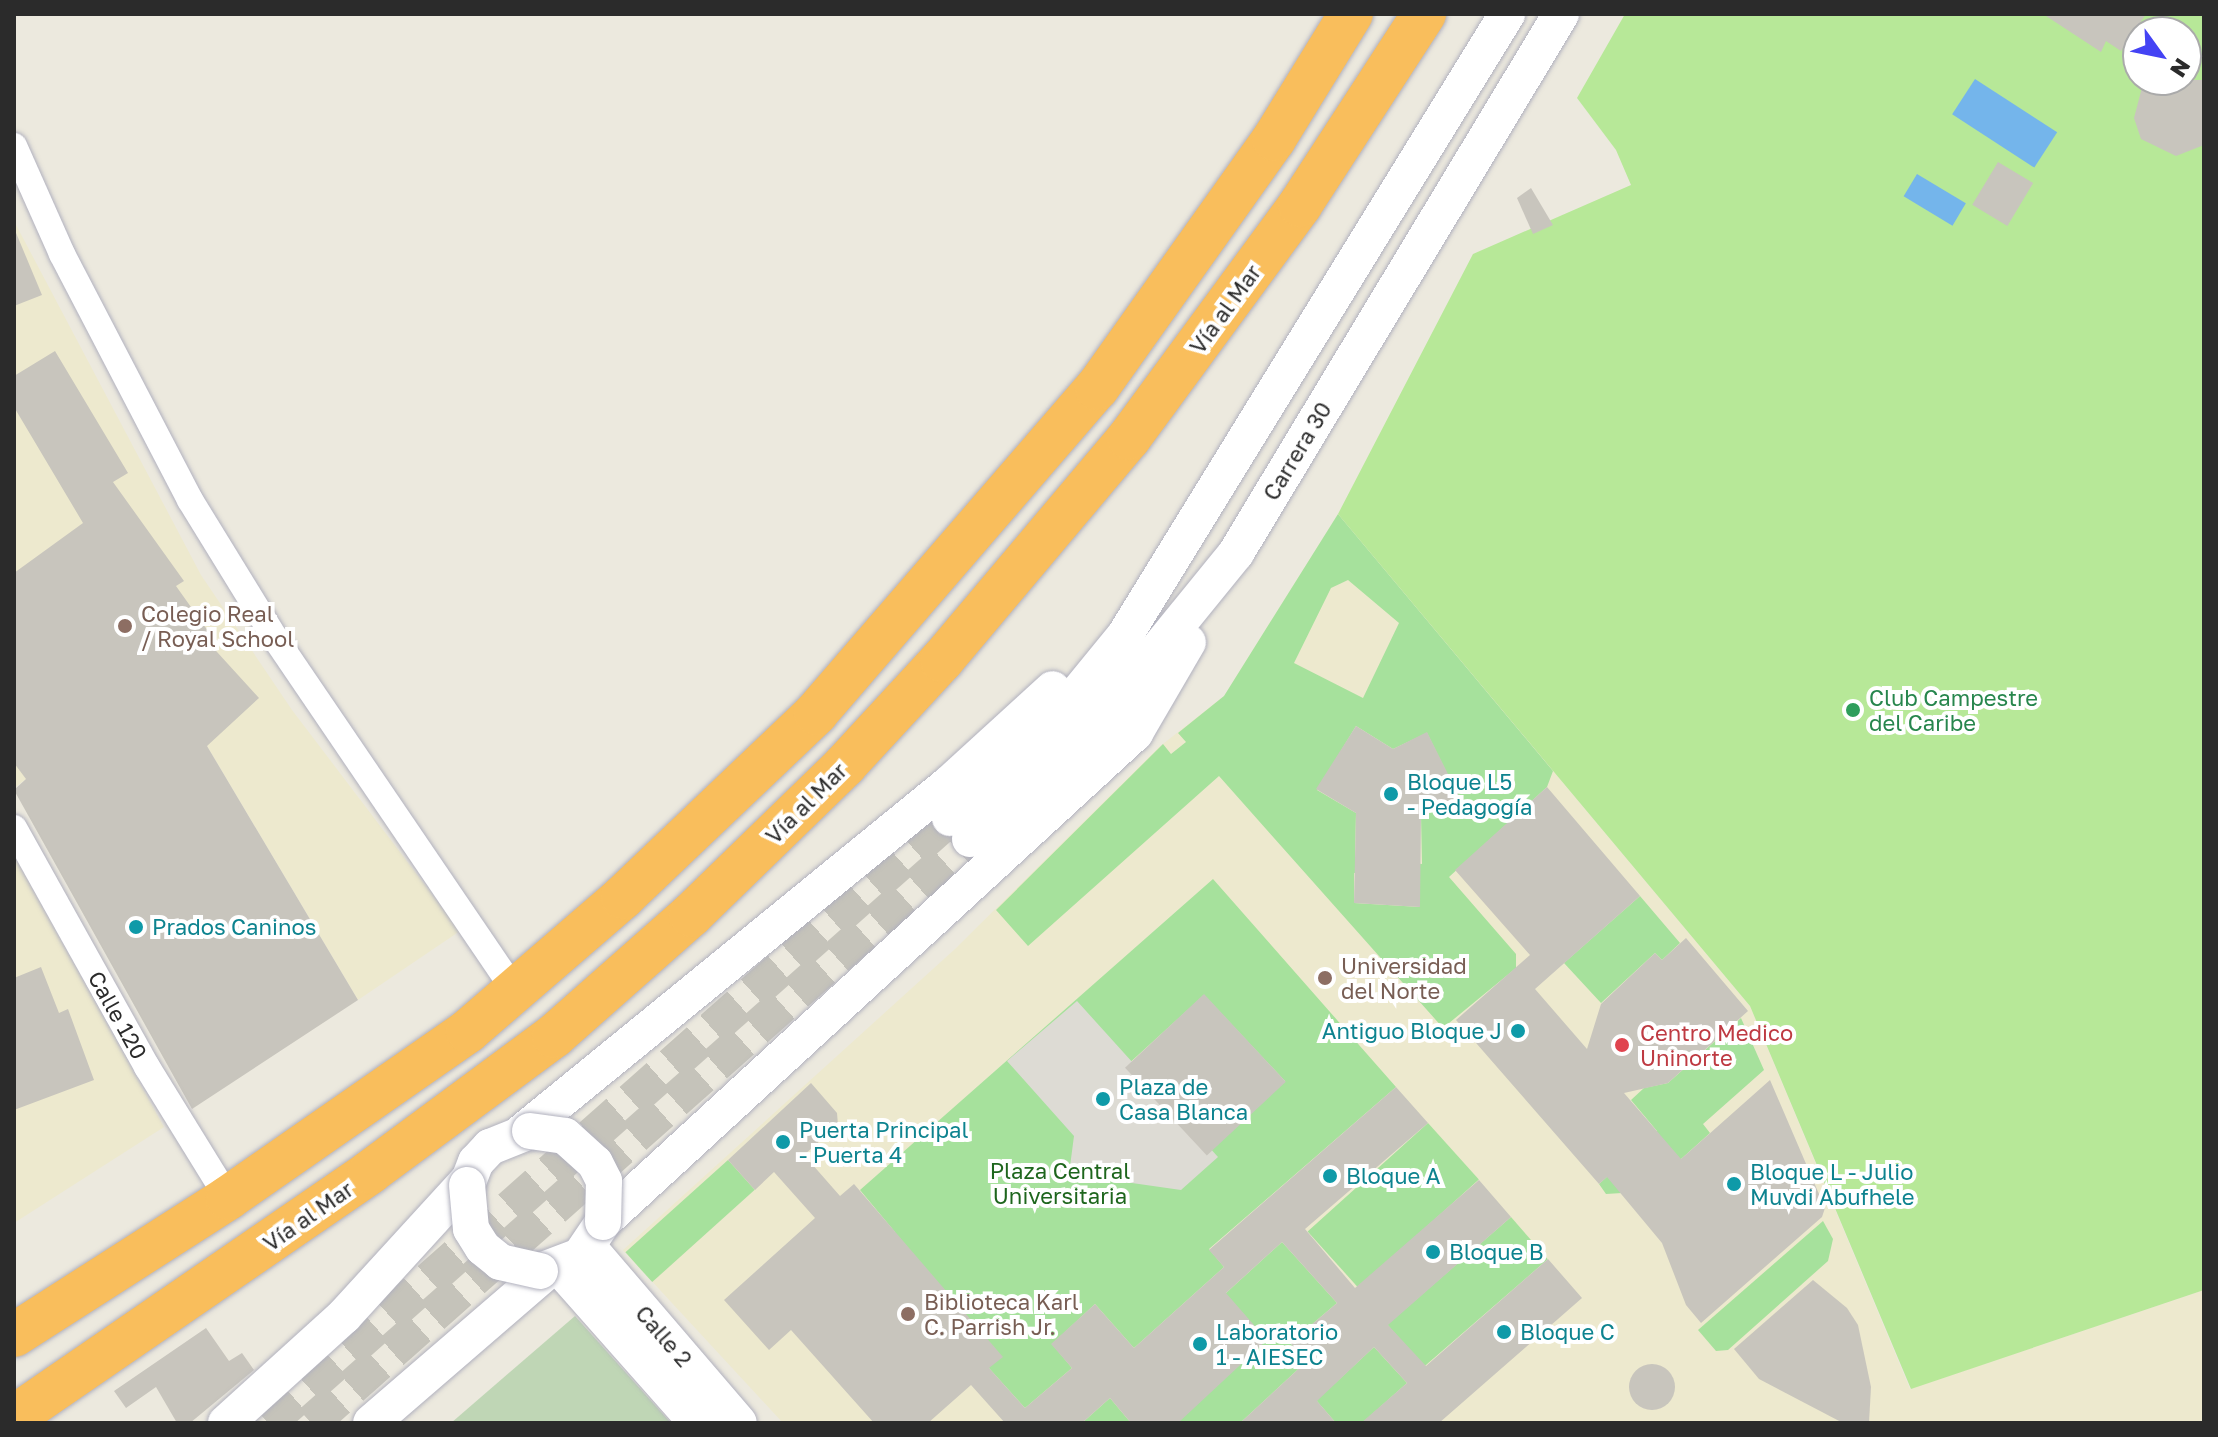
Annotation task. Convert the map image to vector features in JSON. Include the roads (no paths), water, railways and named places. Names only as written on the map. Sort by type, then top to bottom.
[{"type":"highway","points":[[14,1335],[228,1198],[399,1082],[516,992],[816,713],[1097,388],[1274,139],[1351,14]]},
{"type":"highway","name":"Vía al Mar","points":[[14,1417],[346,1189],[554,1036],[691,915],[845,765],[942,660],[1129,438],[1300,205],[1424,14]]},
{"type":"main road","name":"Carrera 30","points":[[1507,14],[1125,635],[960,829],[1102,718],[1236,553],[1561,14]]},
{"type":"main road","points":[[226,1423],[344,1316],[468,1183],[490,1147],[526,1132],[1026,715],[1098,644],[1191,531]]},
{"type":"main road","points":[[371,1423],[568,1256],[1135,733],[1236,553]]},
{"type":"main road","points":[[468,1183],[471,1229],[483,1248],[500,1262],[568,1256],[607,1202],[595,1163],[565,1136],[526,1132]]},
{"type":"main road","name":"Calle 2","points":[[568,1256],[697,1423]]},
{"type":"main road","name":"Calle 2","points":[[568,1256],[739,1423]]},
{"type":"street","points":[[14,146],[62,254],[190,500],[275,638],[516,992]]},
{"type":"street","name":"Calle 120","points":[[14,828],[147,1067],[228,1198]]},
{"type":"water","points":[[1975,79],[2057,132],[2034,168],[1952,114]]},
{"type":"water","points":[[1917,174],[1966,203],[1952,226],[1904,196]]},
{"type":"tunnel","points":[[268,1423],[950,818]]},
{"type":"tunnel","points":[[311,1423],[970,839]]},
{"type":"place","name":"Colegio Real / Royal School","points":[[125,626]]},
{"type":"place","name":"Club Campestre del Caribe","points":[[1853,710]]},
{"type":"place","name":"Bloque L5 - Pedagogía","points":[[1391,794]]},
{"type":"place","name":"Prados Caninos","points":[[136,927]]},
{"type":"place","name":"Universidad del Norte","points":[[1325,978]]},
{"type":"place","name":"Antiguo Bloque J","points":[[1518,1031]]},
{"type":"place","name":"Centro Medico Uninorte","points":[[1622,1045]]},
{"type":"place","name":"Plaza de Casa Blanca","points":[[1103,1099]]},
{"type":"place","name":"Puerta Principal - Puerta 4","points":[[783,1142]]},
{"type":"place","name":"Bloque A","points":[[1330,1176]]},
{"type":"place","name":"Bloque L - Julio Muvdi Abufhele","points":[[1734,1184]]},
{"type":"place","name":"Bloque B","points":[[1433,1252]]},
{"type":"place","name":"Biblioteca Karl C. Parrish Jr.","points":[[908,1314]]},
{"type":"place","name":"Bloque C","points":[[1504,1332]]},
{"type":"place","name":"Laboratorio 1 - AIESEC","points":[[1200,1344]]},
{"type":"park label","name":"Plaza Central Universitaria","points":[[1060,1182]]}]
